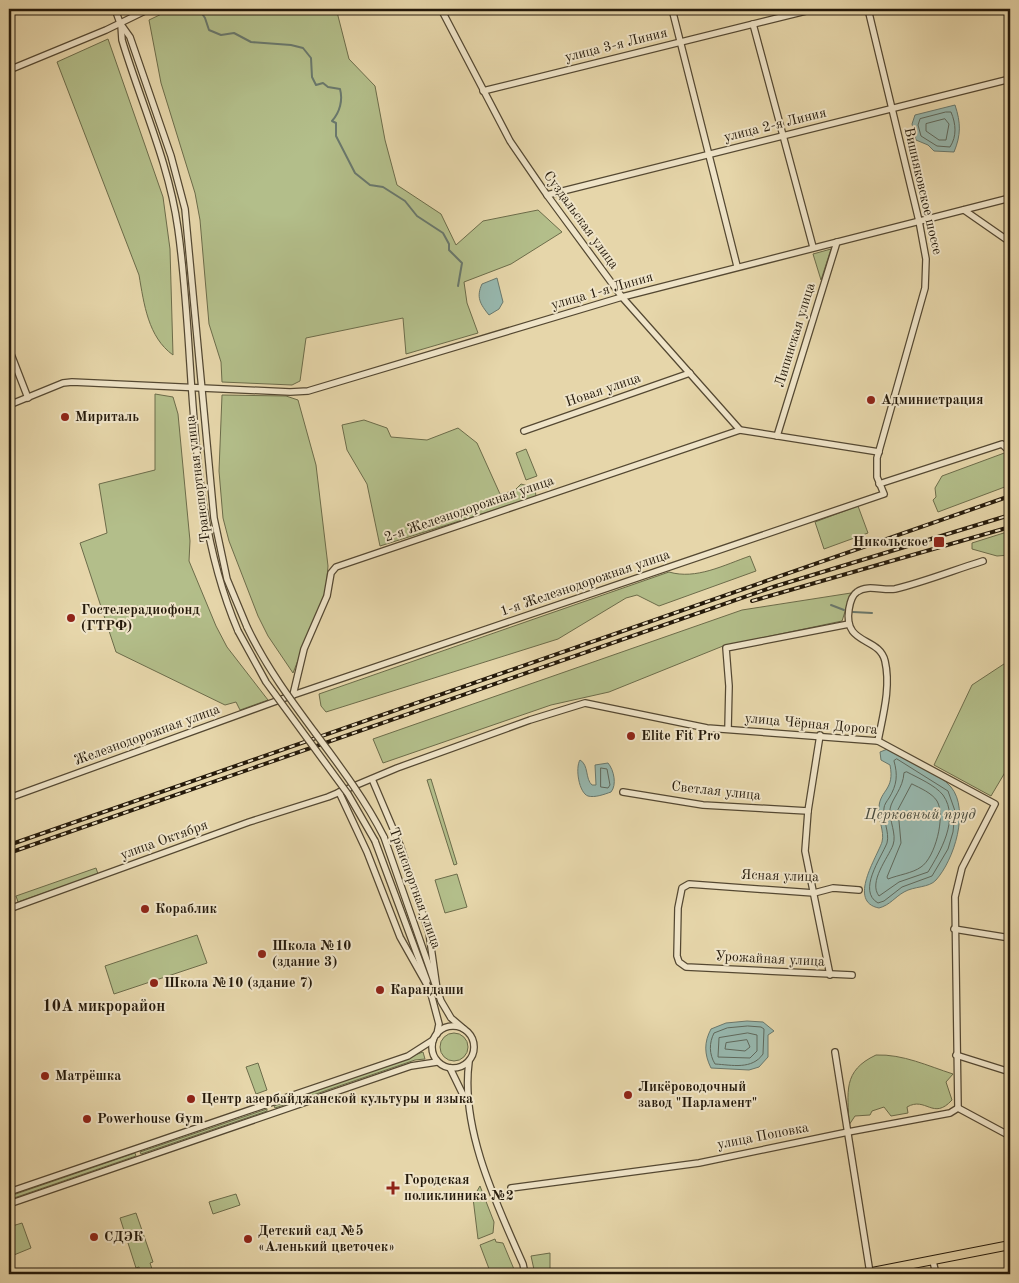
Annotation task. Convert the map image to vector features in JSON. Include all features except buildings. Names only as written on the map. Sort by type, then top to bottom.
[{"type":"main road","points":[[866,1274],[1010,1245]]},
{"type":"street","name":"Транспортная улица","points":[[115,9],[120,23],[122,40],[162,159],[176,212],[201,487],[211,554],[219,582],[238,631],[266,682],[348,794],[375,841],[434,990],[451,1018],[464,1029]]},
{"type":"street","points":[[9,70],[149,9]]},
{"type":"street","name":"Суздальская улица","points":[[441,9],[510,141],[547,195],[622,297],[740,430]]},
{"type":"street","points":[[672,9],[737,266]]},
{"type":"street","name":"улица 3-я Линия","points":[[483,91],[814,9]]},
{"type":"street","name":"Вишняковское шоссе","points":[[868,9],[919,221],[926,259],[927,280],[879,452],[876,470],[879,484],[884,494]]},
{"type":"street","name":"Транспортная улица","points":[[120,23],[130,37],[181,191],[190,246],[211,494],[218,543],[227,579],[247,627],[273,676],[338,763],[384,837],[434,990],[438,1024],[436,1034]]},
{"type":"street","points":[[753,24],[813,247]]},
{"type":"street","name":"улица 2-я Линия","points":[[547,195],[1010,80]]},
{"type":"street","name":"улица 1-я Линия","points":[[9,406],[72,382],[201,389],[308,391],[622,297],[737,266],[1010,198]]},
{"type":"street","points":[[964,210],[1010,242]]},
{"type":"street","name":"Липинская улица","points":[[778,436],[837,242]]},
{"type":"street","points":[[9,349],[28,398]]},
{"type":"street","name":"Новая улица","points":[[524,431],[690,373]]},
{"type":"street","points":[[740,430],[879,452]]},
{"type":"street","name":"2-я Железнодорожная улица","points":[[293,695],[304,649],[327,596],[331,573],[336,567],[740,430]]},
{"type":"street","points":[[879,484],[1002,444],[1010,452]]},
{"type":"street","name":"1-я Железнодорожная улица","points":[[293,695],[884,494]]},
{"type":"street","points":[[878,740],[886,699],[885,660],[877,648],[857,638],[849,624],[851,601],[857,592],[869,588],[893,589],[983,561]]},
{"type":"street","points":[[728,729],[729,686],[726,648],[849,624]]},
{"type":"street","name":"Железнодорожная улица","points":[[9,798],[293,695]]},
{"type":"street","name":"улица Чёрная Дорога","points":[[339,792],[530,720],[585,703],[706,728],[820,734],[878,740],[995,804],[962,868],[954,897],[958,1108]]},
{"type":"street","points":[[820,734],[808,811],[805,851],[830,975]]},
{"type":"street","points":[[372,779],[400,845],[429,933],[434,990]]},
{"type":"street","points":[[339,792],[367,852],[400,937],[434,990]]},
{"type":"street","name":"улица Октября","points":[[9,909],[249,822],[339,792]]},
{"type":"street","name":"Светлая улица","points":[[623,792],[703,805],[808,811]]},
{"type":"street","name":"Ясная улица","points":[[686,967],[679,962],[677,956],[679,896],[682,888],[689,884],[814,893],[833,888],[858,890]]},
{"type":"street","points":[[954,929],[1010,938]]},
{"type":"street","name":"Урожайная улица","points":[[686,967],[852,975]]},
{"type":"street","points":[[9,1204],[411,1066],[437,1062],[450,1068],[463,1066],[474,1053],[474,1042],[464,1029],[452,1026],[436,1034],[433,1040],[432,1052],[437,1062]]},
{"type":"street","points":[[9,1192],[408,1056],[433,1040]]},
{"type":"street","points":[[835,1052],[848,1132],[866,1274]]},
{"type":"street","points":[[956,1055],[1010,1072]]},
{"type":"street","points":[[468,1062],[468,1105]]},
{"type":"street","points":[[450,1068],[468,1105],[487,1182],[523,1264],[525,1274]]},
{"type":"street","points":[[958,1108],[1010,1136]]},
{"type":"street","name":"улица Поповка","points":[[511,1188],[698,1163],[950,1113],[958,1108]]},
{"type":"street","points":[[933,1261],[936,1274]]},
{"type":"green space","points":[[172,9],[333,9],[333,13],[337,12],[349,59],[375,86],[385,140],[397,185],[441,214],[456,245],[483,221],[538,210],[562,232],[511,264],[464,282],[467,303],[478,333],[406,354],[403,318],[306,338],[300,381],[292,385],[222,382],[221,362],[209,324],[200,220],[195,193],[161,83],[149,20]]},
{"type":"green space","points":[[108,39],[163,197],[170,249],[173,355],[158,339],[148,319],[139,275],[57,62]]},
{"type":"green space","points":[[831,249],[821,280],[813,254]]},
{"type":"green space","points":[[155,394],[173,397],[178,414],[190,541],[189,561],[216,626],[227,647],[268,700],[240,710],[236,702],[225,705],[116,652],[80,543],[107,533],[99,484],[155,470]]},
{"type":"green space","points":[[222,395],[286,396],[298,400],[316,465],[328,566],[326,590],[293,673],[268,636],[258,616],[229,541],[223,518],[219,471]]},
{"type":"green space","points":[[364,420],[387,428],[391,437],[427,440],[458,428],[477,443],[500,494],[514,491],[521,484],[535,488],[536,497],[380,546],[367,484],[347,450],[342,425]]},
{"type":"green space","points":[[526,449],[537,476],[526,480],[516,453]]},
{"type":"green space","points":[[1007,452],[1010,455],[1010,485],[938,512],[933,500],[936,497],[935,488],[942,476]]},
{"type":"green space","points":[[858,506],[868,533],[824,549],[815,522]]},
{"type":"green space","points":[[1010,531],[1010,555],[997,556],[972,549],[972,543]]},
{"type":"green space","points":[[750,556],[756,571],[659,606],[637,595],[626,598],[558,639],[326,712],[321,706],[319,694],[669,572],[679,574],[700,573]]},
{"type":"green space","points":[[851,593],[842,621],[723,646],[609,692],[551,705],[383,763],[373,739],[742,610]]},
{"type":"green space","points":[[1010,660],[1010,764],[991,796],[934,765],[972,685]]},
{"type":"green space","points":[[431,779],[457,864],[454,865],[427,780]]},
{"type":"green space","points":[[96,868],[98,874],[18,902],[16,896]]},
{"type":"green space","points":[[457,874],[467,907],[445,913],[435,880]]},
{"type":"green space","points":[[197,935],[207,963],[114,994],[105,966]]},
{"type":"green space","points":[[454,1033],[464,1037],[468,1047],[464,1057],[454,1061],[444,1057],[440,1047],[444,1037]]},
{"type":"green space","points":[[423,1052],[425,1059],[415,1060],[275,1108],[274,1106]]},
{"type":"green space","points":[[876,1055],[906,1058],[953,1074],[946,1082],[952,1100],[945,1106],[934,1109],[914,1104],[907,1107],[908,1113],[891,1116],[884,1107],[872,1111],[870,1115],[855,1116],[849,1125],[848,1093],[852,1075],[865,1061]]},
{"type":"green space","points":[[258,1063],[267,1090],[256,1094],[246,1067]]},
{"type":"green space","points":[[267,1109],[267,1111],[141,1154],[140,1152]]},
{"type":"green space","points":[[135,1153],[136,1156],[11,1199],[10,1196]]},
{"type":"green space","points":[[480,1186],[494,1222],[493,1233],[478,1239],[473,1198]]},
{"type":"green space","points":[[236,1194],[240,1205],[213,1214],[209,1202]]},
{"type":"green space","points":[[136,1213],[153,1262],[150,1263],[152,1269],[141,1273],[139,1267],[136,1268],[120,1218]]},
{"type":"green space","points":[[22,1223],[31,1248],[9,1257],[9,1227]]},
{"type":"green space","points":[[495,1239],[496,1242],[503,1243],[516,1274],[491,1274],[480,1245]]},
{"type":"green space","points":[[550,1253],[550,1274],[535,1274],[531,1256]]},
{"type":"water","points":[[955,105],[959,129],[954,152],[934,151],[928,145],[916,140],[912,124],[915,115]]},
{"type":"water","points":[[497,278],[503,302],[499,309],[489,315],[481,304],[479,293],[482,284]]},
{"type":"water","name":"Церковный пруд","points":[[890,748],[931,771],[951,787],[957,797],[959,821],[954,848],[943,871],[936,880],[933,883],[904,892],[879,908],[870,904],[865,897],[865,888],[870,868],[883,838],[879,807],[880,801],[891,780],[890,765],[881,760],[880,752]]},
{"type":"water","points":[[580,760],[585,765],[588,779],[592,785],[596,785],[595,765],[608,763],[614,778],[614,786],[611,792],[600,796],[588,796],[585,794],[579,780],[578,769]]},
{"type":"water","points":[[763,1022],[774,1031],[768,1035],[768,1057],[759,1067],[749,1070],[711,1068],[706,1048],[711,1029],[726,1023]]},
{"type":"waterway","points":[[199,9],[205,18],[209,30],[221,35],[234,33],[251,42],[291,45],[303,48],[311,58],[312,77],[316,85],[323,83],[328,87],[340,89],[340,106],[332,121],[336,123],[336,136],[355,173],[370,185],[383,187],[405,201],[417,216],[443,233],[449,244],[449,250],[462,263],[458,286]]},
{"type":"waterway","points":[[831,605],[844,610]]},
{"type":"waterway","points":[[853,612],[872,613]]},
{"type":"railway","points":[[9,845],[1010,496]]},
{"type":"railway","points":[[9,853],[773,587],[1010,515]]},
{"type":"railway","points":[[752,601],[1010,527]]},
{"type":"place","name":"Администрация","points":[[871,400]]},
{"type":"place","name":"Мириталь","points":[[65,417]]},
{"type":"place","name":"Никольское","points":[[939,542]]},
{"type":"place","name":"Гостелерадиофонд (ГТРФ)","points":[[71,618]]},
{"type":"place","name":"Elite Fit Pro","points":[[631,736]]},
{"type":"place","name":"Кораблик","points":[[145,909]]},
{"type":"place","name":"Школа №10 (здание 3)","points":[[262,954]]},
{"type":"place","name":"Школа №10 (здание 7)","points":[[154,983]]},
{"type":"place","name":"Карандаши","points":[[380,990]]},
{"type":"place","name":"Матрёшка","points":[[45,1076]]},
{"type":"place","name":"Ликёроводочный завод \"Парламент\"","points":[[628,1095]]},
{"type":"place","name":"Центр азербайджанской культуры и языка","points":[[191,1099]]},
{"type":"place","name":"Powerhouse Gym","points":[[87,1119]]},
{"type":"place","name":"Городская поликлиника №2","points":[[393,1188]]},
{"type":"place","name":"СДЭК","points":[[94,1237]]},
{"type":"place","name":"Детский сад №5 «Аленький цветочек»","points":[[248,1239]]},
{"type":"district","name":"10А микрорайон","points":[[104,1007]]}]
